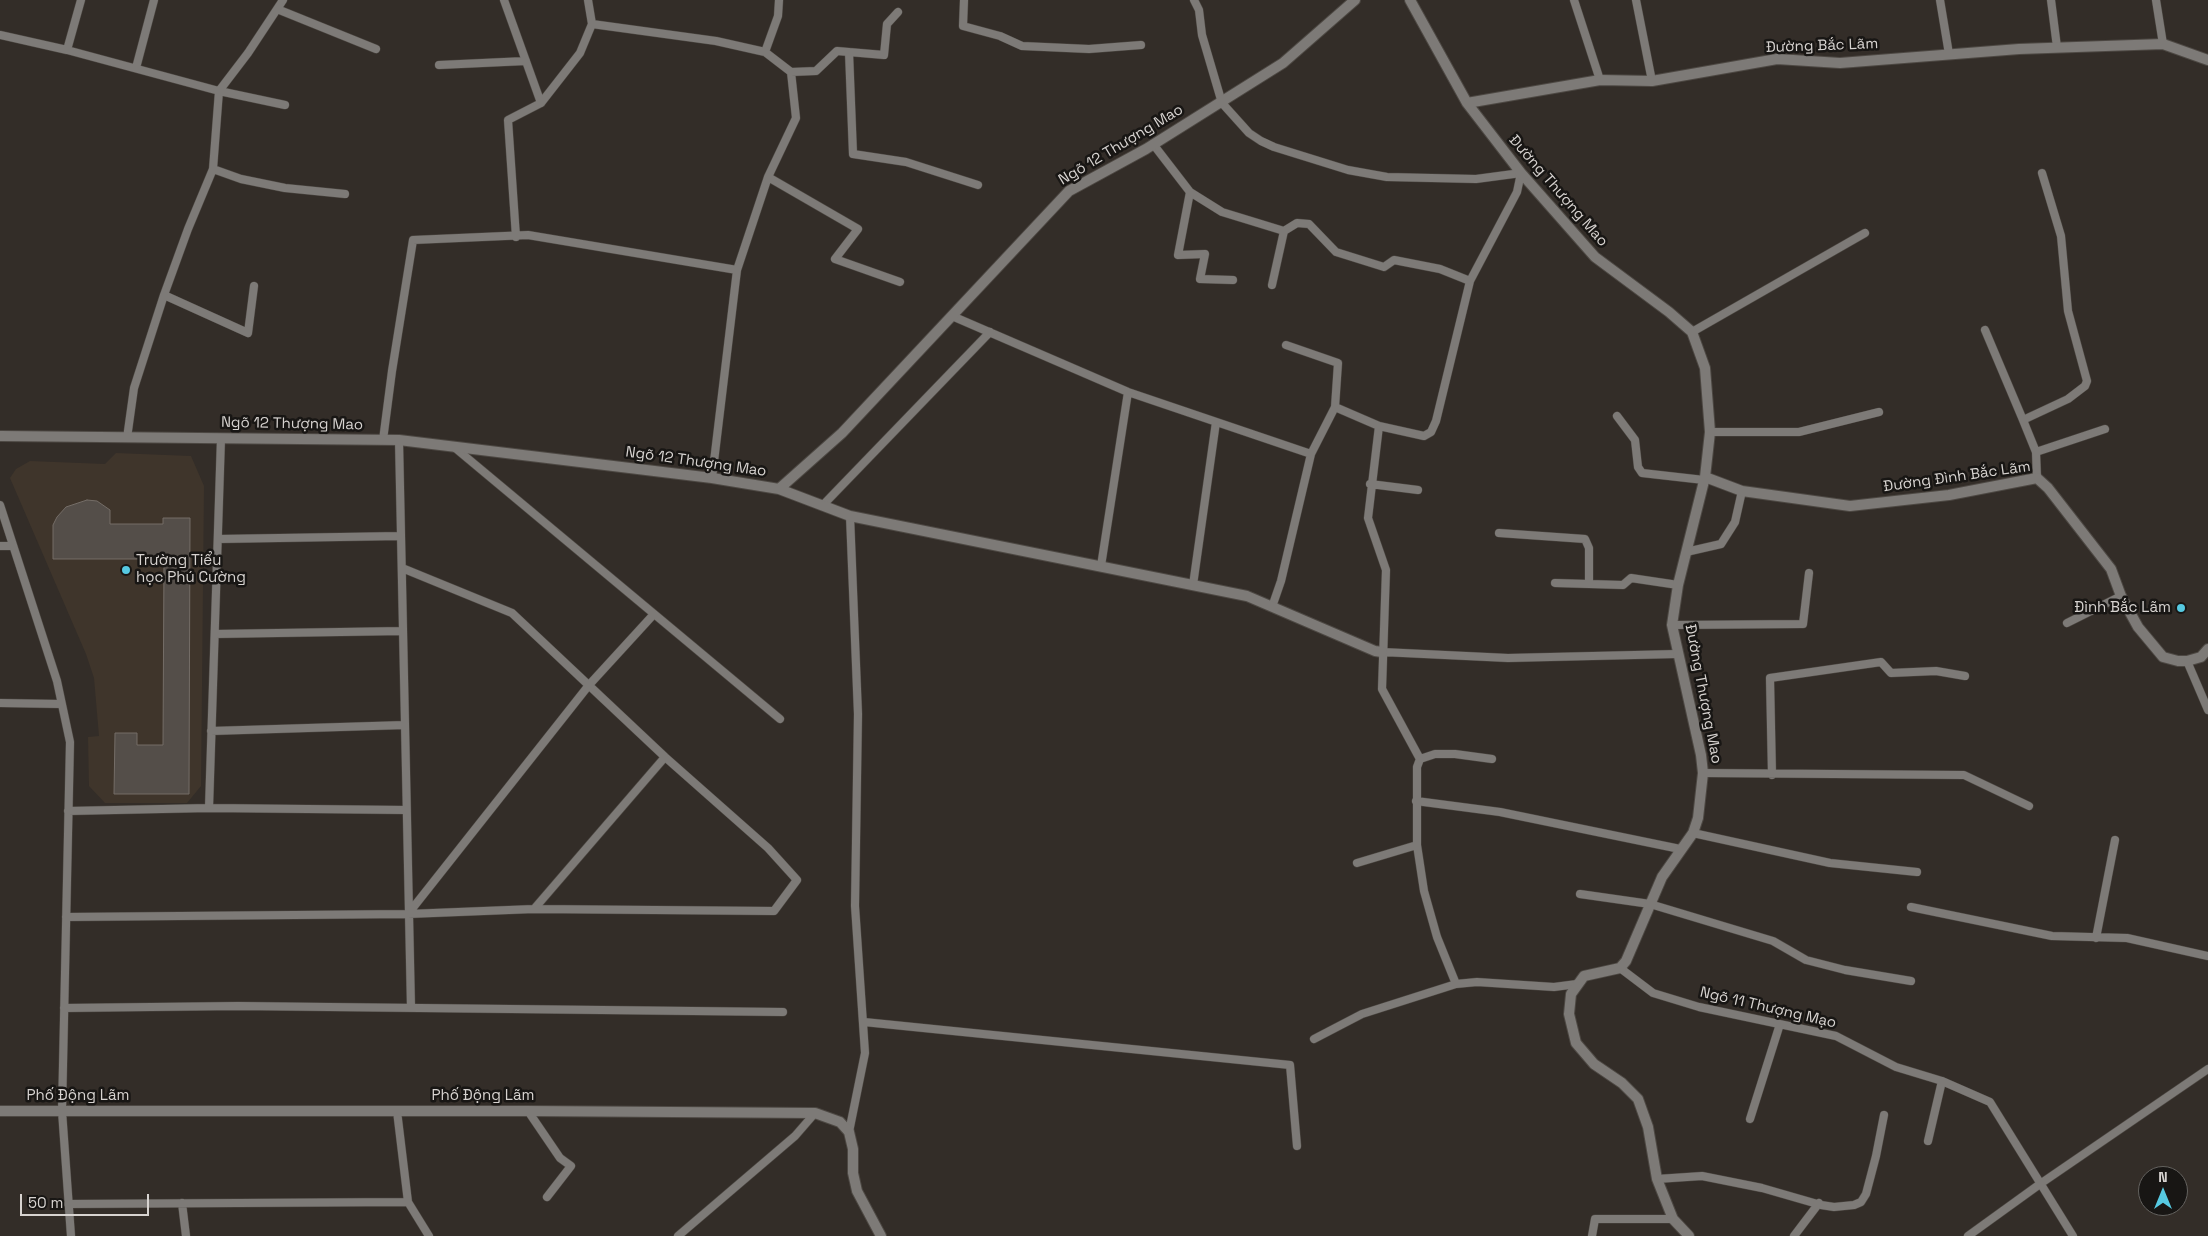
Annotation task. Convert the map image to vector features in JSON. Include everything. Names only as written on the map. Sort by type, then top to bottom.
[{"type":"street","name":"Ngõ 12 Thượng Mao","points":[[0,436],[399,440],[712,478],[779,489],[842,433],[1069,192],[1154,144],[1283,63],[1355,0]]},
{"type":"street","name":"Đường Thượng Mao","points":[[1410,0],[1467,103],[1521,174],[1595,258],[1669,312],[1692,332],[1705,368],[1710,432],[1705,479],[1678,585],[1672,625],[1677,654],[1692,710],[1703,774],[1698,818],[1693,833],[1662,877],[1620,968]]},
{"type":"street","name":"Đường Bắc Lãm","points":[[1467,103],[1600,80],[1652,81],[1777,59],[1840,62],[2057,47],[2162,44],[2208,60]]},
{"type":"street","name":"Đường Đình Bắc Lãm","points":[[1705,479],[1742,491],[1850,506],[1949,495],[2037,478],[2048,488],[2111,569],[2121,596],[2138,627],[2162,657],[2187,661]]},
{"type":"street","points":[[779,489],[850,516],[1247,596],[1375,651],[1382,652]]},
{"type":"street","points":[[2187,661],[2201,657],[2208,649]]},
{"type":"street","points":[[1620,968],[1584,976],[1571,994],[1569,1014],[1576,1043],[1594,1064],[1622,1083],[1638,1099],[1648,1127],[1657,1179],[1673,1219],[1689,1236]]},
{"type":"street","name":"Phố Động Lãm","points":[[0,1110],[528,1110],[815,1113],[840,1122],[849,1132]]},
{"type":"street","points":[[849,1132],[853,1149],[853,1173],[857,1191],[881,1236]]},
{"type":"lane","points":[[67,50],[81,0]]},
{"type":"lane","points":[[136,68],[154,0]]},
{"type":"lane","points":[[127,438],[134,388],[164,295],[188,230],[214,170],[219,90],[248,52],[283,0]]},
{"type":"lane","points":[[504,0],[541,103]]},
{"type":"lane","points":[[516,237],[508,120],[541,103],[580,52],[592,24],[588,0]]},
{"type":"lane","points":[[765,52],[778,16],[779,0]]},
{"type":"lane","points":[[964,0],[963,26],[1000,36],[1022,46],[1089,48],[1141,45]]},
{"type":"lane","points":[[1194,0],[1199,10],[1203,41],[1222,103],[1249,133],[1261,141],[1290,153],[1348,170],[1387,178],[1476,180],[1521,174],[1517,192],[1470,281],[1432,432],[1424,436],[1379,426],[1334,407]]},
{"type":"lane","points":[[1574,0],[1600,80]]},
{"type":"lane","points":[[1636,0],[1652,81]]},
{"type":"lane","points":[[1940,0],[1949,54]]},
{"type":"lane","points":[[2051,0],[2057,47]]},
{"type":"lane","points":[[2156,0],[2162,44]]},
{"type":"lane","points":[[277,9],[376,49]]},
{"type":"lane","points":[[592,24],[716,41],[765,52],[791,72],[816,71],[837,51],[884,55],[887,24],[898,12]]},
{"type":"lane","points":[[0,35],[285,105]]},
{"type":"lane","points":[[850,52],[853,154],[906,162],[978,185]]},
{"type":"lane","points":[[439,64],[526,60]]},
{"type":"lane","points":[[712,478],[737,270],[768,177],[796,118],[791,72]]},
{"type":"lane","points":[[1154,144],[1190,192],[1222,212],[1284,231]]},
{"type":"lane","points":[[214,170],[241,179],[285,188],[345,194]]},
{"type":"lane","points":[[2023,420],[2068,399],[2086,386],[2087,381],[2068,311],[2061,236],[2042,174]]},
{"type":"lane","points":[[768,177],[858,229],[835,259],[900,282]]},
{"type":"lane","points":[[1190,192],[1178,255],[1205,254],[1200,279],[1233,280]]},
{"type":"lane","points":[[1272,285],[1284,231],[1297,223],[1309,224],[1336,252],[1384,267],[1394,260],[1440,269],[1470,281]]},
{"type":"lane","points":[[1692,332],[1865,233]]},
{"type":"lane","points":[[383,440],[413,240],[528,235],[737,270]]},
{"type":"lane","points":[[164,295],[248,333],[254,286]]},
{"type":"lane","points":[[952,316],[1128,392],[1311,454]]},
{"type":"lane","points":[[1985,330],[2036,452],[2037,478]]},
{"type":"lane","points":[[823,505],[990,332]]},
{"type":"lane","points":[[1272,607],[1311,454],[1334,407],[1338,363],[1286,345]]},
{"type":"lane","points":[[1101,566],[1128,392]]},
{"type":"lane","points":[[1710,432],[1799,432],[1879,412]]},
{"type":"lane","points":[[1617,416],[1629,429],[1635,440],[1638,467],[1642,473],[1705,479]]},
{"type":"lane","points":[[1193,585],[1216,422]]},
{"type":"lane","points":[[1379,426],[1370,484],[1369,524],[1386,570],[1381,684],[1383,694],[1420,759],[1417,768],[1417,845],[1427,900],[1437,937],[1456,984]]},
{"type":"lane","points":[[2036,452],[2105,429]]},
{"type":"lane","points":[[209,808],[221,438]]},
{"type":"lane","points":[[399,440],[411,1008]]},
{"type":"lane","points":[[454,447],[780,720]]},
{"type":"lane","points":[[1370,484],[1418,490]]},
{"type":"lane","points":[[1686,552],[1721,544],[1735,522],[1742,491]]},
{"type":"lane","points":[[0,505],[57,681],[70,742],[62,1110],[71,1236]]},
{"type":"lane","points":[[849,1132],[865,1053],[855,906],[858,714],[850,516]]},
{"type":"lane","points":[[1499,533],[1585,539],[1589,548],[1589,584]]},
{"type":"lane","points":[[218,538],[401,536]]},
{"type":"lane","points":[[0,546],[13,546]]},
{"type":"lane","points":[[66,917],[408,914],[534,909],[774,911],[797,880],[768,848],[665,757],[512,613],[402,568]]},
{"type":"lane","points":[[1672,625],[1803,624],[1809,573]]},
{"type":"lane","points":[[1555,582],[1623,585],[1631,578],[1678,585]]},
{"type":"lane","points":[[2067,623],[2121,596]]},
{"type":"lane","points":[[408,914],[589,685],[654,614]]},
{"type":"lane","points":[[215,634],[403,631]]},
{"type":"lane","points":[[1382,652],[1508,658],[1677,654]]},
{"type":"lane","points":[[2187,661],[2208,710]]},
{"type":"lane","points":[[1772,775],[1770,678],[1881,662],[1891,673],[1936,672],[1965,676]]},
{"type":"lane","points":[[0,703],[61,704]]},
{"type":"lane","points":[[211,731],[405,725]]},
{"type":"lane","points":[[1420,759],[1435,754],[1455,754],[1492,759]]},
{"type":"lane","points":[[534,909],[665,757]]},
{"type":"lane","points":[[1703,774],[1964,775],[2029,806]]},
{"type":"lane","points":[[1416,801],[1500,812],[1680,849]]},
{"type":"lane","points":[[68,811],[209,808],[406,810]]},
{"type":"lane","points":[[1693,833],[1830,863],[1916,872]]},
{"type":"lane","points":[[2096,938],[2115,840]]},
{"type":"lane","points":[[1357,863],[1417,845]]},
{"type":"lane","points":[[1580,894],[1650,904],[1773,941],[1806,960],[1844,970],[1911,981]]},
{"type":"lane","points":[[1911,907],[2052,936],[2127,938],[2208,956]]},
{"type":"lane","name":"Ngõ 11 Thượng Mạo","points":[[1620,968],[1653,993],[1699,1007],[1836,1036],[1896,1067],[1942,1081],[1990,1102],[2072,1236]]},
{"type":"lane","points":[[1314,1039],[1362,1014],[1456,984],[1477,982],[1554,987],[1577,984]]},
{"type":"lane","points":[[64,1008],[238,1006],[783,1012]]},
{"type":"lane","points":[[864,1022],[1290,1064],[1297,1146]]},
{"type":"lane","points":[[1750,1119],[1780,1024]]},
{"type":"lane","points":[[1968,1236],[2040,1184],[2208,1070]]},
{"type":"lane","points":[[1928,1140],[1942,1081]]},
{"type":"lane","points":[[397,1110],[408,1202],[428,1236]]},
{"type":"lane","points":[[528,1110],[560,1158],[572,1166],[547,1198]]},
{"type":"lane","points":[[678,1236],[795,1136],[815,1113]]},
{"type":"lane","points":[[1657,1179],[1702,1176],[1762,1188],[1834,1207],[1854,1206],[1861,1202],[1866,1194],[1884,1115]]},
{"type":"lane","points":[[68,1204],[408,1202]]},
{"type":"lane","points":[[182,1203],[186,1236]]},
{"type":"lane","points":[[1794,1236],[1819,1203]]},
{"type":"lane","points":[[1592,1236],[1595,1219],[1673,1219]]},
{"type":"shaded area","name":"Trường Tiểu học Phú Cường","points":[[116,453],[191,456],[204,486],[201,786],[187,803],[105,803],[89,786],[88,737],[99,736],[94,678],[86,654],[10,478],[16,469],[30,461],[105,464]]},
{"type":"building","points":[[87,500],[97,501],[110,510],[110,524],[163,524],[163,518],[190,518],[189,794],[114,794],[115,733],[137,733],[137,745],[163,745],[164,559],[53,559],[53,525],[57,517],[66,507]]},
{"type":"place","name":"Trường Tiểu học Phú Cường","points":[[126,570]]},
{"type":"place","name":"Đình Bắc Lãm","points":[[2181,608]]}]
